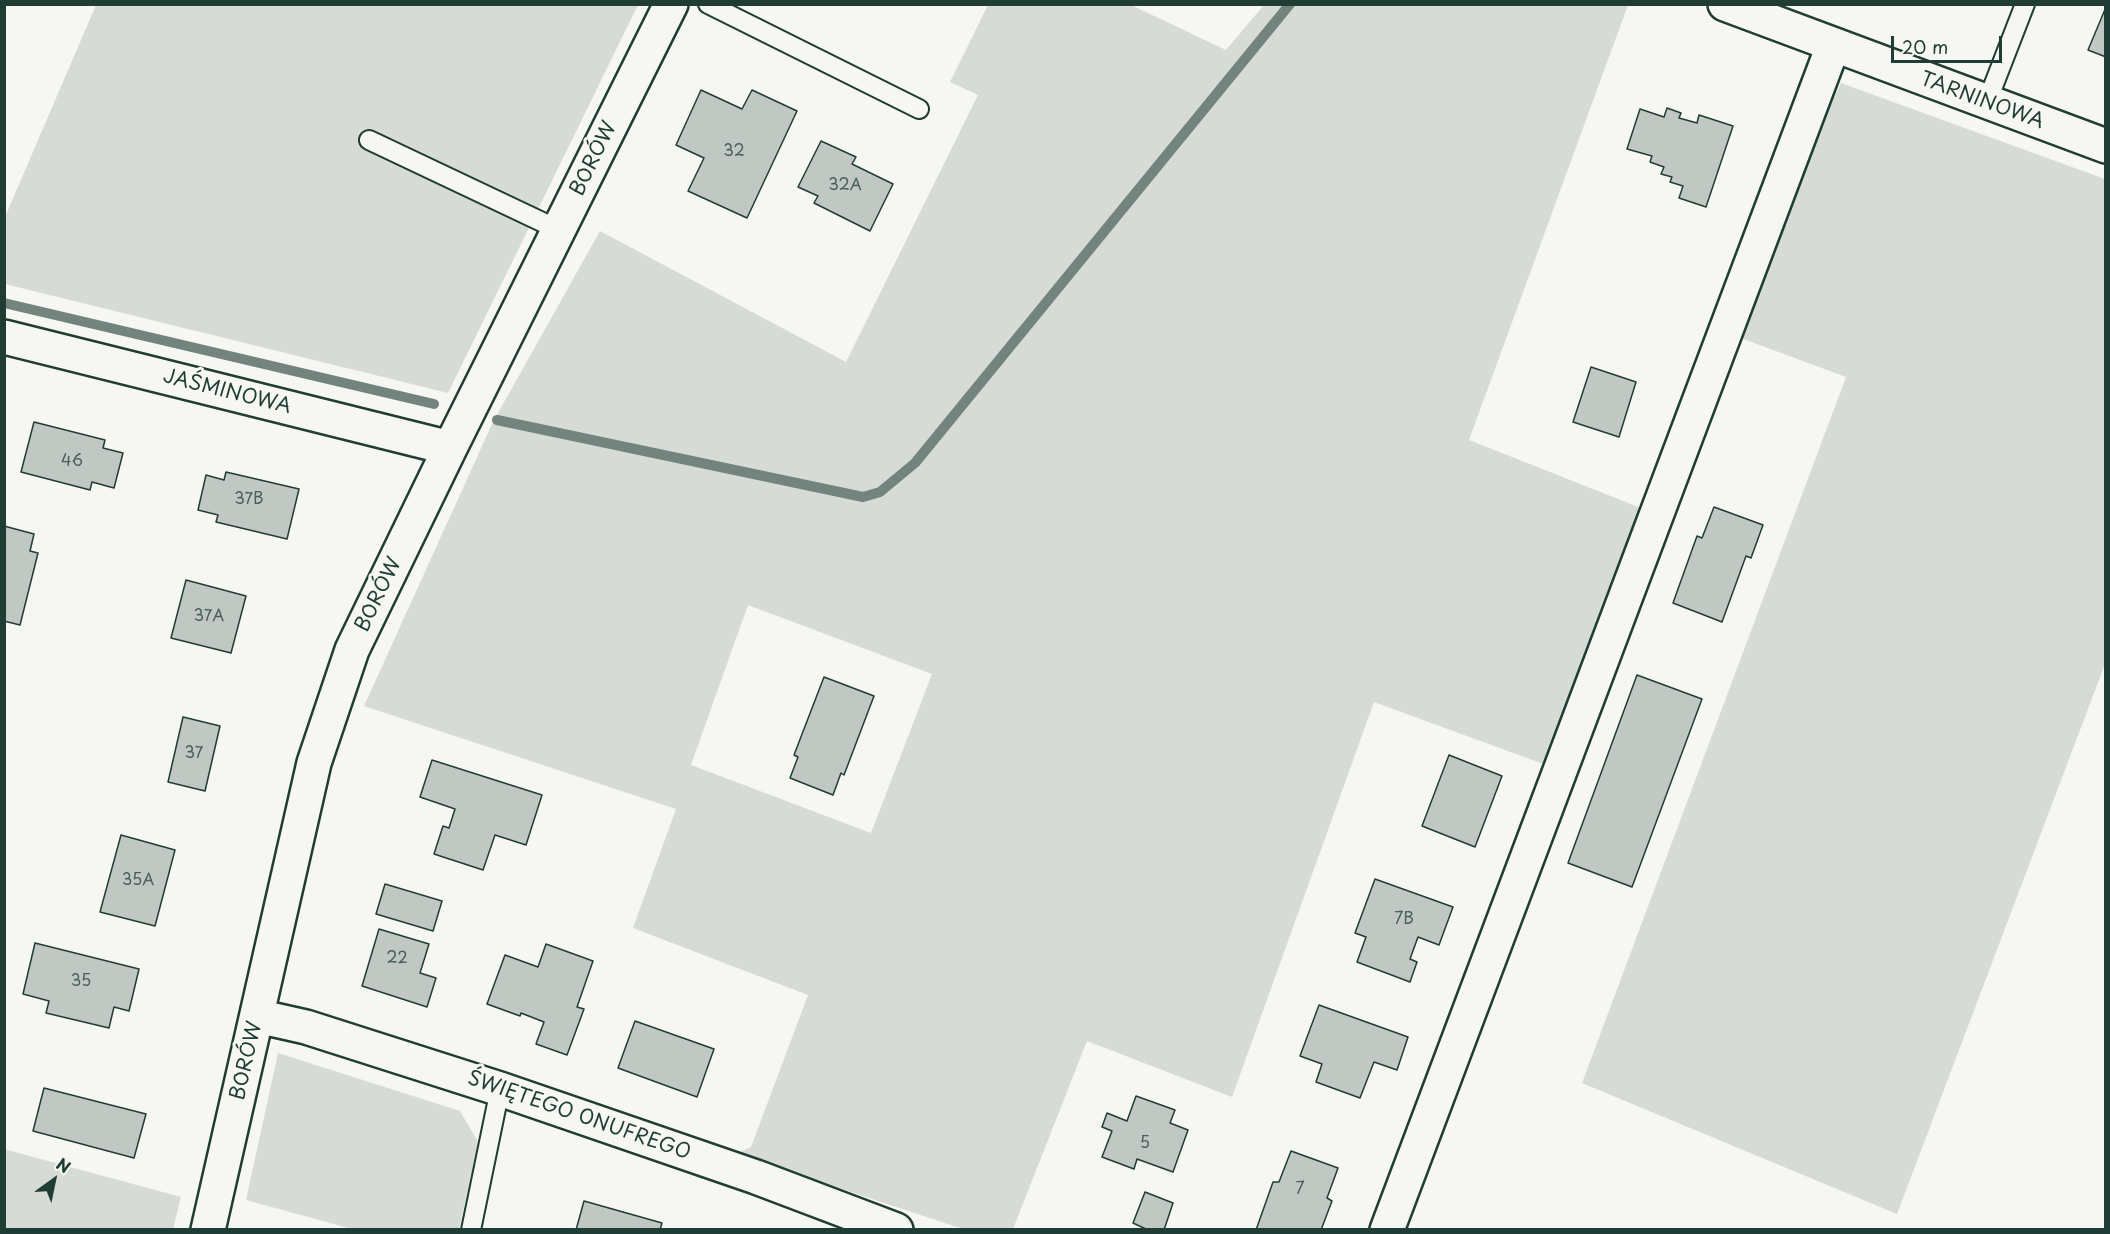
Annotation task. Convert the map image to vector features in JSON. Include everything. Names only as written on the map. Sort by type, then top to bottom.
[{"type":"street","name":"BORÓW","points":[[208,1230],[314,763],[348,661],[450,448],[671,4]]},
{"type":"street","name":"TARNINOWA","points":[[1725,4],[2106,146]]},
{"type":"street","points":[[1386,1230],[1833,46]]},
{"type":"street","name":"JAŚMINOWA","points":[[4,337],[450,448]]},
{"type":"street","name":"ŚWIĘTEGO ONUFREGO","points":[[257,1016],[306,1028],[500,1089],[756,1177],[896,1230]]},
{"type":"lane","points":[[708,4],[919,109]]},
{"type":"lane","points":[[1987,102],[2025,4]]},
{"type":"lane","points":[[369,140],[559,230]]},
{"type":"lane","points":[[471,1230],[500,1089]]},
{"type":"shaded area","points":[[96,5],[638,5],[448,393],[5,284],[5,217]]},
{"type":"shaded area","points":[[988,5],[1131,5],[1226,50],[1264,5],[1628,5],[1469,440],[1641,508],[1841,83],[2105,179],[2105,664],[1897,1214],[1582,1083],[1846,377],[1738,337],[1576,776],[1374,702],[1232,1097],[1087,1041],[1013,1229],[963,1229],[736,1154],[751,1147],[808,995],[633,928],[676,809],[364,706],[493,422],[600,231],[846,362],[978,95],[950,82]],"holes":[[[748,605],[932,674],[871,833],[691,765]]]},
{"type":"shaded area","points":[[278,1053],[460,1111],[478,1142],[459,1229],[352,1229],[246,1200]]},
{"type":"shaded area","points":[[4,1149],[181,1197],[173,1229],[5,1229]]},
{"type":"building","points":[[2106,7],[2106,57],[2088,50]]},
{"type":"building","points":[[701,90],[742,109],[752,90],[797,111],[747,218],[688,191],[704,158],[676,145]]},
{"type":"building","points":[[1667,108],[1681,113],[1679,118],[1697,123],[1699,115],[1733,126],[1706,207],[1679,198],[1683,186],[1670,182],[1672,177],[1661,174],[1664,167],[1650,162],[1652,156],[1627,149],[1640,109],[1664,117]]},
{"type":"building","points":[[821,141],[856,157],[852,164],[893,184],[870,231],[814,203],[818,196],[798,187]]},
{"type":"building","points":[[1591,367],[1636,382],[1619,437],[1573,422]]},
{"type":"building","points":[[34,422],[105,440],[103,448],[123,453],[114,488],[92,482],[90,490],[21,472]]},
{"type":"building","points":[[226,472],[299,489],[287,539],[216,522],[218,515],[198,510],[206,475],[224,480]]},
{"type":"building","points":[[1714,507],[1763,525],[1751,558],[1746,556],[1722,622],[1673,603],[1697,536],[1702,538]]},
{"type":"building","points":[[4,526],[34,534],[30,551],[38,553],[20,625],[4,621]]},
{"type":"building","points":[[186,580],[246,596],[231,653],[171,638]]},
{"type":"building","points":[[1637,675],[1702,699],[1632,887],[1568,863]]},
{"type":"building","points":[[824,677],[874,696],[844,775],[841,773],[833,795],[790,778],[798,757],[794,755]]},
{"type":"building","points":[[183,717],[220,726],[205,791],[168,782]]},
{"type":"building","points":[[1449,755],[1502,776],[1475,847],[1422,826]]},
{"type":"building","points":[[432,760],[542,795],[526,845],[495,835],[483,870],[434,854],[443,826],[449,828],[455,809],[420,797]]},
{"type":"building","points":[[121,835],[175,850],[155,926],[100,912]]},
{"type":"building","points":[[1375,879],[1453,907],[1439,945],[1418,937],[1410,959],[1417,962],[1410,982],[1357,962],[1366,937],[1355,933]]},
{"type":"building","points":[[385,884],[442,901],[433,931],[376,914]]},
{"type":"building","points":[[379,929],[429,944],[420,973],[436,978],[427,1007],[362,986]]},
{"type":"building","points":[[35,943],[139,969],[129,1011],[114,1007],[109,1028],[46,1013],[49,1001],[23,994]]},
{"type":"building","points":[[546,944],[593,961],[577,1007],[584,1009],[567,1055],[536,1044],[544,1022],[487,1004],[505,955],[538,967]]},
{"type":"building","points":[[1319,1005],[1408,1037],[1397,1070],[1374,1062],[1360,1098],[1316,1082],[1322,1064],[1300,1056]]},
{"type":"building","points":[[635,1021],[714,1049],[697,1097],[618,1068]]},
{"type":"building","points":[[44,1088],[146,1114],[134,1158],[33,1131]]},
{"type":"building","points":[[1136,1096],[1175,1110],[1170,1123],[1188,1130],[1173,1172],[1137,1159],[1134,1169],[1102,1157],[1112,1131],[1102,1127],[1107,1113],[1127,1121]]},
{"type":"building","points":[[1291,1151],[1338,1168],[1327,1198],[1332,1201],[1321,1230],[1256,1230],[1273,1182],[1279,1182]]},
{"type":"building","points":[[1145,1192],[1173,1203],[1164,1230],[1148,1230],[1133,1223]]},
{"type":"building","points":[[584,1201],[662,1223],[660,1230],[576,1230]]},
{"type":"waterway","points":[[497,420],[863,497],[880,492],[915,463],[1290,4]]},
{"type":"waterway","points":[[4,303],[434,404]]}]
